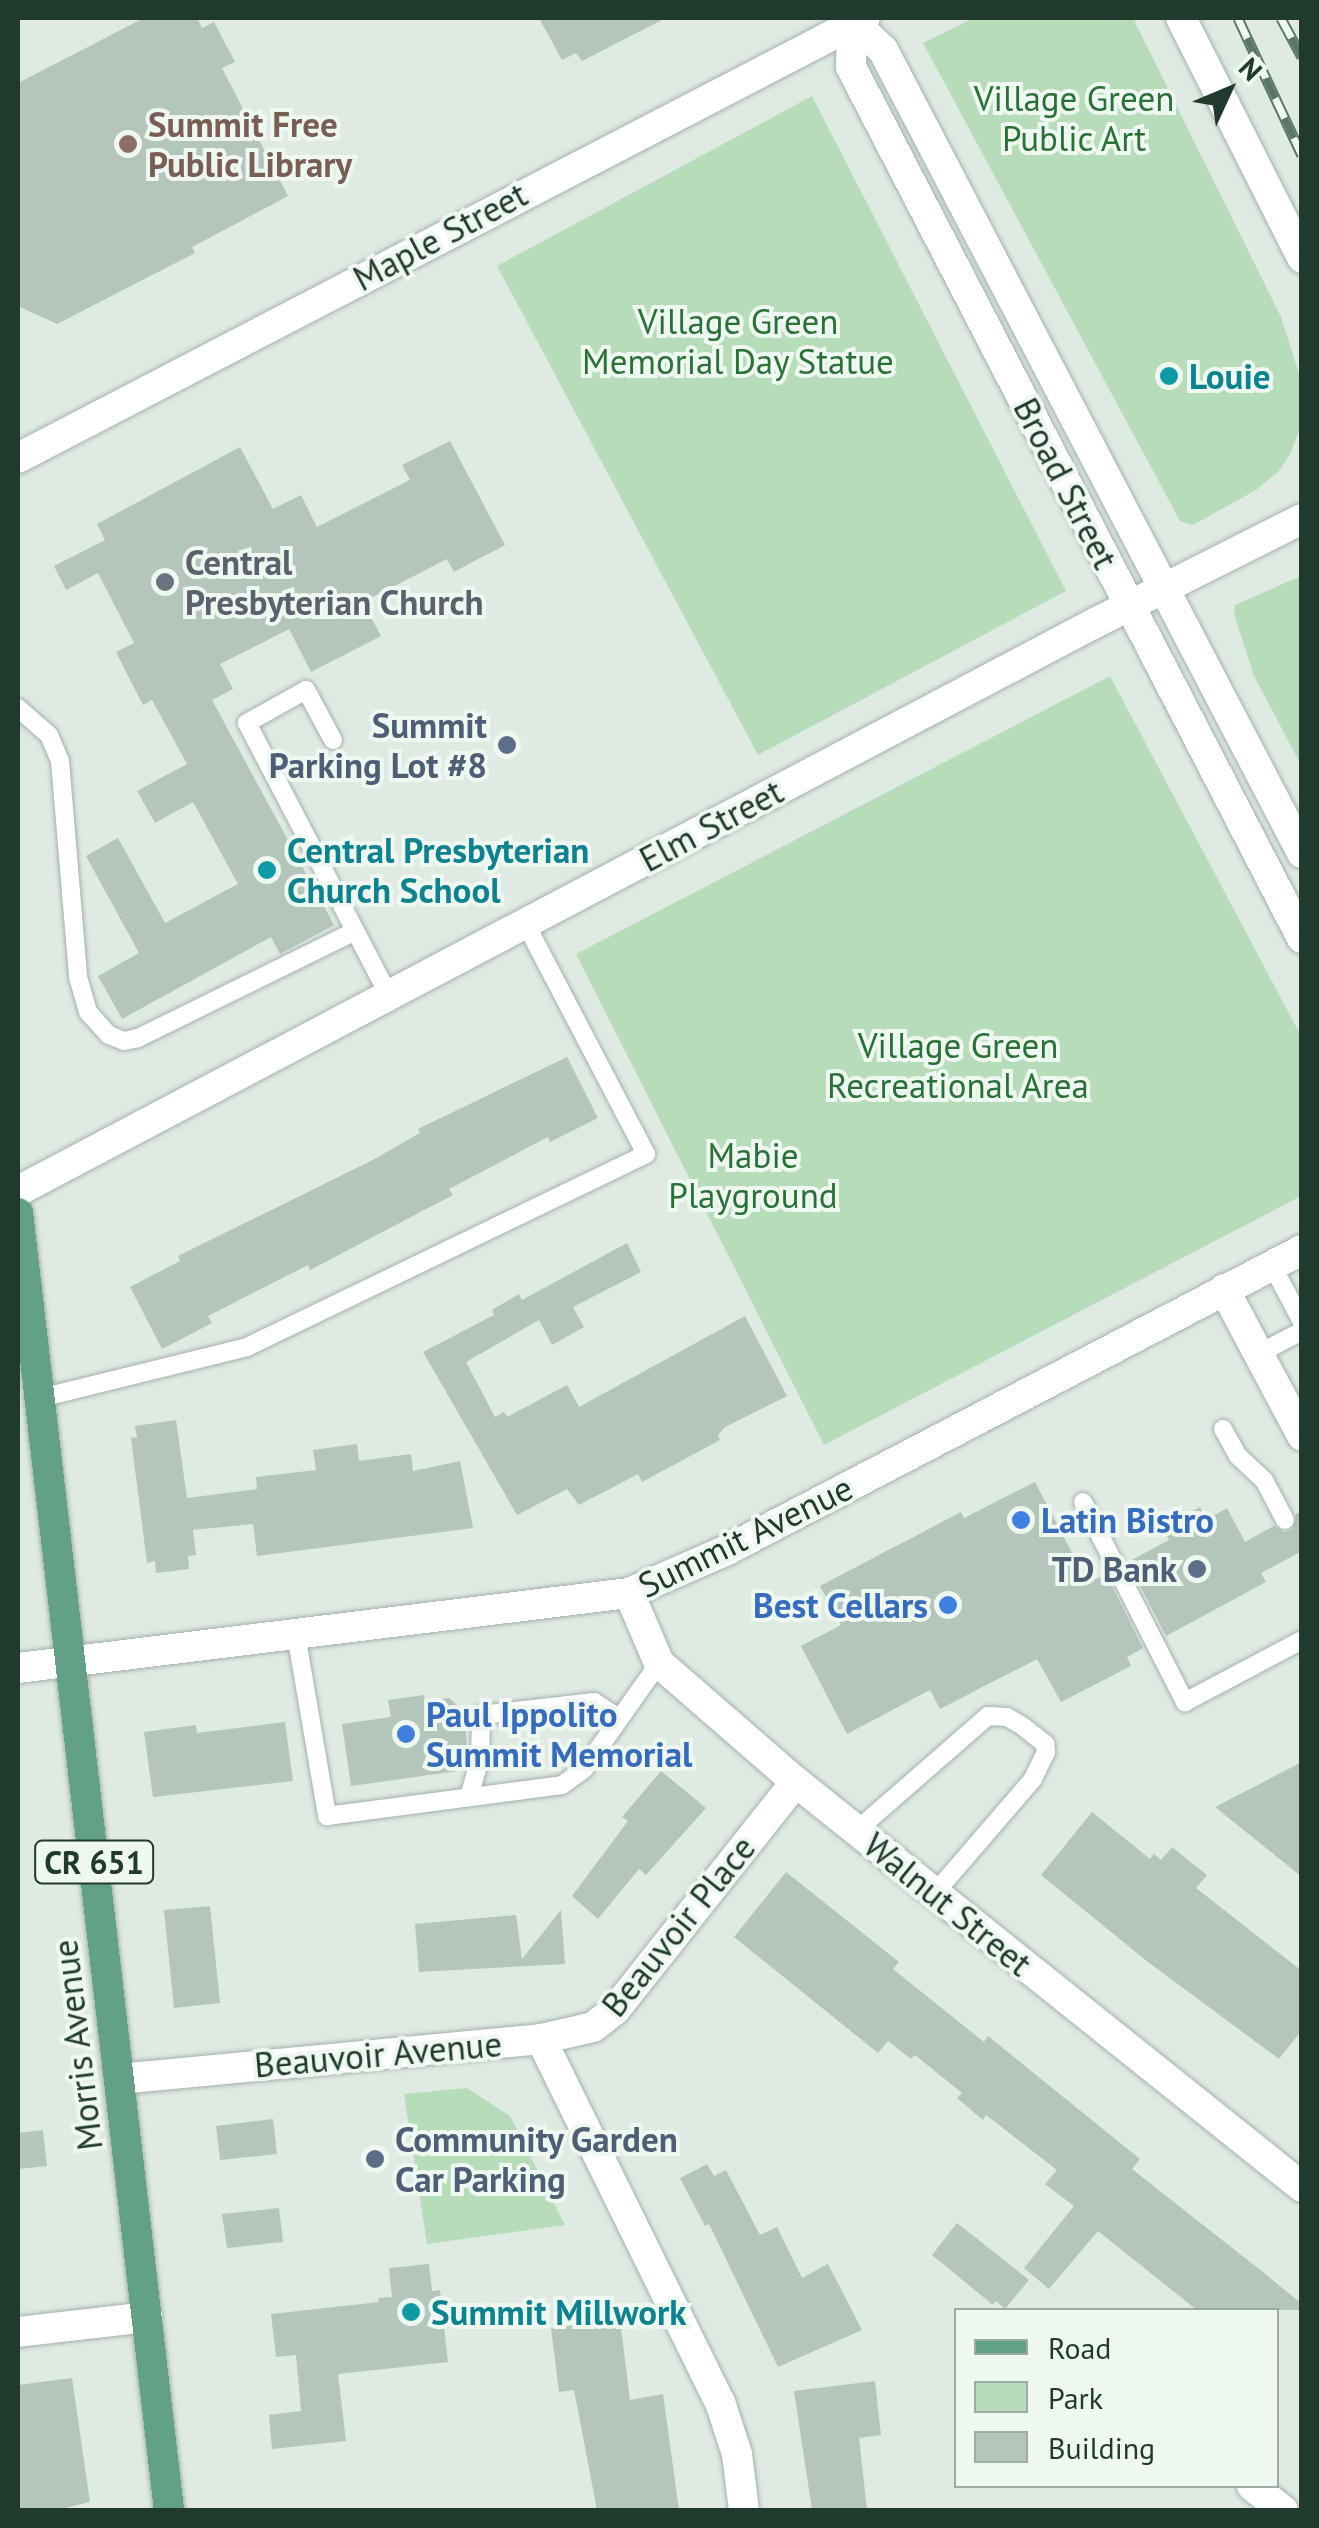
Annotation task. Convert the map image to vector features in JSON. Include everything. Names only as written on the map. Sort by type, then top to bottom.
[{"type":"main road","name":"Morris Avenue","points":[[18,1213],[169,2510]]},
{"type":"street","points":[[1181,18],[1302,258]]},
{"type":"street","name":"Maple Street","points":[[18,458],[855,20]]},
{"type":"street","name":"Broad Street","points":[[855,20],[883,50],[1302,854]]},
{"type":"street","name":"Broad Street","points":[[855,20],[852,67],[1302,938]]},
{"type":"street","name":"Elm Street","points":[[18,1191],[1163,588],[1302,519]]},
{"type":"street","name":"Summit Avenue","points":[[18,1668],[629,1594],[730,1550],[1302,1250]]},
{"type":"street","points":[[1224,1289],[1302,1436]]},
{"type":"street","name":"Walnut Street","points":[[629,1594],[659,1663],[856,1831],[1302,2188]]},
{"type":"street","name":"Beauvoir Place","points":[[541,2039],[593,2027],[614,2010],[796,1782]]},
{"type":"street","name":"Beauvoir Avenue","points":[[119,2078],[541,2039],[720,2402],[737,2454],[744,2510]]},
{"type":"street","points":[[18,2332],[147,2317]]},
{"type":"street","points":[[1255,2488],[1284,2510]]},
{"type":"lane","points":[[332,740],[306,690],[247,723],[389,996]]},
{"type":"lane","points":[[18,708],[49,735],[60,761],[78,977],[88,1012],[109,1035],[124,1040],[138,1038],[355,931]]},
{"type":"lane","points":[[40,1398],[246,1347],[646,1154],[526,924]]},
{"type":"lane","points":[[1272,1266],[1302,1322]]},
{"type":"lane","points":[[1260,1354],[1302,1331]]},
{"type":"lane","points":[[1223,1429],[1238,1456],[1264,1480],[1285,1520]]},
{"type":"lane","points":[[1083,1502],[1185,1702],[1302,1640]]},
{"type":"lane","points":[[296,1634],[327,1816],[562,1785],[574,1779],[659,1663]]},
{"type":"lane","points":[[469,1797],[480,1759],[481,1715],[594,1702],[617,1717]]},
{"type":"lane","points":[[856,1831],[988,1716],[1007,1717],[1021,1725],[1044,1744],[1046,1752],[1033,1778],[934,1893]]},
{"type":"green space","name":"Village Green Public Art","points":[[974,18],[1133,18],[1281,317],[1301,380],[1301,426],[1291,452],[1279,471],[1256,490],[1193,525],[1180,521],[923,43]]},
{"type":"green space","name":"Village Green Memorial Day Statue","points":[[812,96],[1066,591],[758,755],[497,266]]},
{"type":"green space","points":[[1301,576],[1301,765],[1254,676],[1234,614],[1235,605]]},
{"type":"green space","name":"Village Green Recreational Area","points":[[1110,676],[1301,1036],[1301,1196],[824,1445],[576,954]]},
{"type":"green space","points":[[467,2088],[510,2116],[565,2225],[427,2244],[404,2094]]},
{"type":"building","name":"Summit Free Public Library","points":[[144,18],[197,18],[202,28],[214,22],[235,62],[222,68],[288,196],[192,247],[195,253],[57,324],[18,306],[18,83]]},
{"type":"building","points":[[539,18],[666,18],[582,61],[576,53],[562,60]]},
{"type":"building","points":[[450,441],[505,545],[454,572],[447,559],[363,602],[381,636],[311,672],[289,629],[220,664],[233,689],[212,700],[334,925],[280,954],[271,937],[122,1019],[98,976],[139,953],[86,856],[118,838],[165,923],[238,884],[193,802],[155,823],[137,791],[187,764],[152,700],[143,705],[116,652],[134,643],[98,573],[66,590],[54,566],[105,540],[97,524],[240,447],[273,509],[301,495],[317,527],[410,480],[402,465]]},
{"type":"building","points":[[567,1057],[598,1118],[550,1142],[548,1137],[449,1189],[453,1195],[310,1270],[308,1265],[208,1316],[212,1323],[162,1349],[130,1287],[180,1261],[178,1256],[371,1161],[420,1133],[418,1129]]},
{"type":"building","points":[[627,1243],[641,1272],[573,1307],[584,1327],[552,1345],[539,1320],[466,1362],[495,1417],[504,1412],[507,1417],[567,1385],[579,1407],[745,1316],[787,1396],[725,1427],[718,1435],[720,1440],[642,1482],[638,1474],[579,1505],[567,1489],[517,1515],[423,1352],[494,1315],[492,1310],[519,1294],[522,1300]]},
{"type":"building","points":[[176,1420],[187,1498],[257,1489],[256,1477],[316,1470],[313,1450],[357,1444],[359,1461],[411,1454],[413,1471],[460,1461],[473,1528],[257,1556],[253,1524],[193,1530],[196,1555],[188,1556],[189,1569],[156,1573],[155,1561],[147,1563],[131,1438],[137,1437],[135,1426]]},
{"type":"building","points":[[1035,1482],[1088,1583],[1106,1574],[1143,1648],[1127,1657],[1131,1666],[1061,1702],[1037,1659],[940,1709],[930,1690],[847,1734],[801,1646],[841,1625],[820,1586],[961,1512],[964,1518]]},
{"type":"building","name":"TD Bank","points":[[1200,1507],[1206,1520],[1227,1508],[1245,1542],[1274,1526],[1284,1532],[1292,1530],[1296,1514],[1302,1511],[1302,1551],[1261,1573],[1266,1582],[1166,1636],[1128,1562],[1169,1540],[1162,1527]]},
{"type":"building","name":"Paul Ippolito Summit Memorial","points":[[424,1695],[425,1701],[449,1698],[464,1711],[468,1757],[458,1771],[351,1786],[342,1724],[391,1717],[388,1700]]},
{"type":"building","points":[[285,1722],[293,1781],[153,1797],[144,1732],[196,1725],[197,1733]]},
{"type":"building","points":[[1302,1762],[1302,1877],[1215,1807]]},
{"type":"building","points":[[661,1771],[706,1808],[646,1875],[639,1869],[598,1919],[572,1896],[628,1821],[622,1817]]},
{"type":"building","points":[[1092,1812],[1150,1859],[1154,1854],[1161,1860],[1172,1847],[1207,1875],[1196,1888],[1302,1971],[1302,2030],[1279,2059],[1148,1962],[1041,1875]]},
{"type":"building","points":[[786,1872],[899,1962],[893,1969],[984,2042],[988,2036],[1140,2159],[1132,2169],[1302,2304],[1302,2310],[1194,2308],[1098,2231],[1049,2289],[1024,2268],[1074,2206],[1045,2184],[1057,2170],[986,2115],[983,2120],[957,2098],[962,2093],[915,2055],[911,2059],[888,2041],[878,2053],[734,1937]]},
{"type":"building","points":[[210,1906],[220,2003],[174,2008],[164,1910]]},
{"type":"building","points":[[561,1910],[565,1964],[419,1972],[415,1924],[516,1915],[522,1959]]},
{"type":"building","points":[[273,2119],[277,2154],[220,2160],[216,2126]]},
{"type":"building","points":[[43,2130],[47,2166],[18,2169],[18,2133]]},
{"type":"building","points":[[707,2164],[714,2176],[726,2170],[760,2235],[777,2227],[802,2278],[828,2264],[862,2330],[778,2367],[709,2224],[705,2226],[680,2178]]},
{"type":"building","points":[[279,2208],[283,2242],[227,2248],[222,2214]]},
{"type":"building","points":[[957,2223],[1029,2280],[1004,2308],[996,2301],[993,2305],[932,2255]]},
{"type":"building","points":[[429,2264],[432,2291],[440,2290],[448,2362],[338,2374],[346,2441],[272,2449],[269,2415],[301,2411],[296,2355],[276,2357],[271,2314],[379,2302],[378,2298],[392,2297],[389,2268]]},
{"type":"building","points":[[620,2320],[630,2400],[663,2394],[679,2510],[597,2510],[574,2390],[559,2392],[551,2328]]},
{"type":"building","points":[[72,2378],[90,2502],[57,2510],[18,2510],[18,2385]]},
{"type":"building","points":[[875,2381],[881,2435],[859,2438],[867,2510],[812,2510],[794,2391]]},
{"type":"railway","points":[[1238,18],[1302,155]]},
{"type":"railway","points":[[1281,18],[1302,57]]},
{"type":"place","name":"Summit Free Public Library","points":[[128,144]]},
{"type":"place","name":"Louie","points":[[1169,376]]},
{"type":"place","name":"Central Presbyterian Church","points":[[165,582]]},
{"type":"place","name":"Summit Parking Lot #8","points":[[507,745]]},
{"type":"place","name":"Central Presbyterian Church School","points":[[267,870]]},
{"type":"place","name":"Latin Bistro","points":[[1021,1520]]},
{"type":"place","name":"TD Bank","points":[[1197,1569]]},
{"type":"place","name":"Best Cellars","points":[[948,1605]]},
{"type":"place","name":"Paul Ippolito Summit Memorial","points":[[406,1734]]},
{"type":"place","name":"Community Garden Car Parking","points":[[375,2159]]},
{"type":"place","name":"Summit Millwork","points":[[411,2312]]},
{"type":"park label","name":"Mabie Playground","points":[[753,1175]]}]
